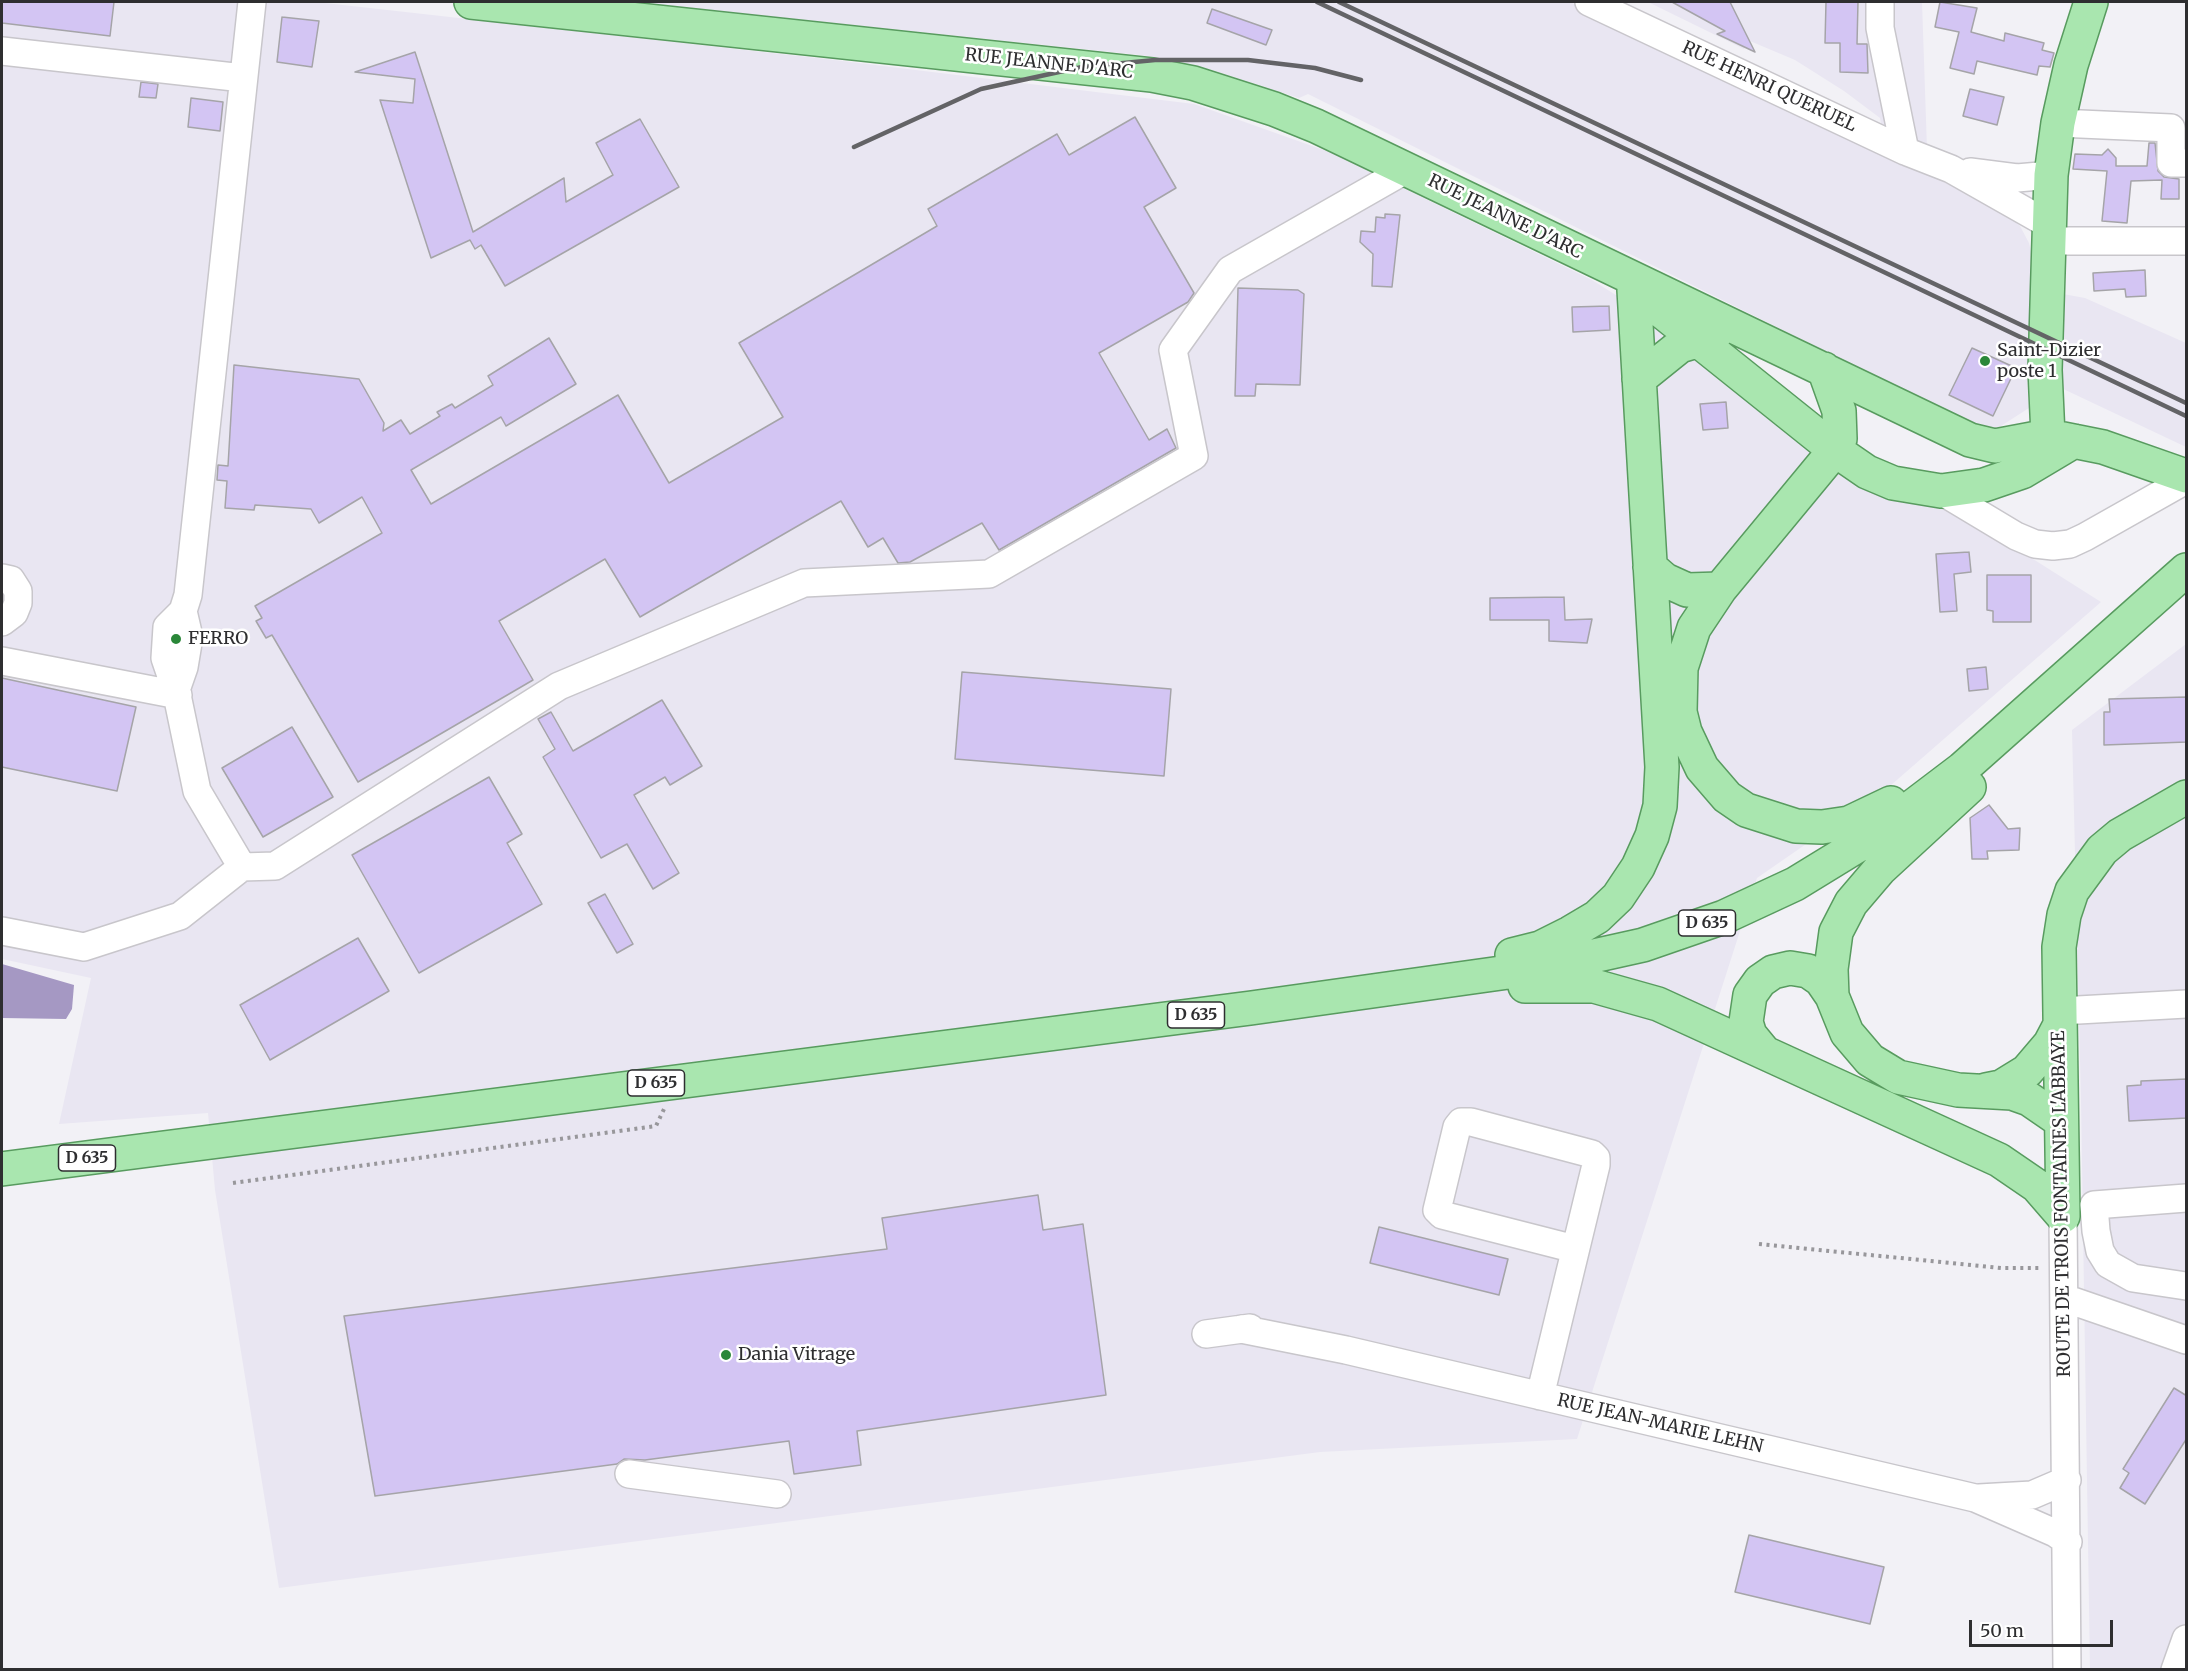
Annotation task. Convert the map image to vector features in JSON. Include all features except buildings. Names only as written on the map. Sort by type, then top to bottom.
[{"type":"main road","name":"RUE JEANNE D'ARC","points":[[471,2],[1152,75],[1193,83],[1274,109],[1407,169],[1591,259],[1982,444],[2009,444],[2061,438]]},
{"type":"main road","points":[[2091,2],[2071,65],[2058,123],[2051,175],[2047,232],[2045,399],[2061,438],[2129,455],[2187,478]]},
{"type":"main road","name":"RUE JEANNE D'ARC","points":[[1591,259],[1634,290],[1835,450],[1867,472],[1893,483],[1941,491],[1984,485],[2022,472],[2061,438]]},
{"type":"main road","points":[[1141,1022],[1514,955],[1540,948],[1597,917],[1618,897],[1638,867],[1652,836],[1660,806],[1662,767],[1634,290]]},
{"type":"main road","points":[[1639,379],[1666,355],[1696,339],[1706,336],[1758,338]]},
{"type":"main road","points":[[1824,369],[1841,425],[1835,450],[1720,589],[1694,628],[1681,668],[1680,712],[1685,732],[1702,768],[1727,797],[1761,816],[1796,826],[1822,827],[1849,823],[1888,805],[2086,660]]},
{"type":"main road","points":[[1650,567],[1665,580],[1687,590],[1720,589]]},
{"type":"main road","name":"D 635","points":[[2,1169],[1251,1008],[1544,967],[1643,945],[1724,917],[1796,884],[1875,835],[1962,769],[2187,570]]},
{"type":"main road","points":[[1832,996],[1831,969],[1836,932],[1843,915],[1862,887],[2019,742],[2145,608]]},
{"type":"main road","name":"ROUTE DE TROIS FONTAINES L'ABBAYE","points":[[2063,1216],[2059,947],[2064,915],[2072,891],[2102,850],[2120,835],[2187,797]]},
{"type":"main road","points":[[1764,1052],[1750,1035],[1746,1022],[1750,995],[1760,981],[1773,972],[1790,968],[1808,971],[1821,980],[1832,996],[1847,1033],[1870,1059],[1898,1077],[1928,1085],[1958,1090],[1986,1090],[2001,1087],[2027,1071],[2050,1044],[2060,1018]]},
{"type":"main road","points":[[1251,1008],[1525,986],[1594,987],[1658,1004],[1999,1160],[2037,1186],[2063,1216]]},
{"type":"main road","points":[[1986,1090],[2029,1099],[2061,1126],[2034,1152],[2019,1158],[1999,1160]]},
{"type":"street","points":[[242,867],[197,791],[177,693],[165,658],[167,627],[183,612],[189,584],[252,2]]},
{"type":"street","name":"RUE HENRI QUERUEL","points":[[1589,2],[1905,151],[1951,169],[2047,232],[2187,242]]},
{"type":"street","points":[[1880,2],[1880,28],[1905,151]]},
{"type":"street","points":[[2,51],[243,78]]},
{"type":"street","points":[[2058,123],[2171,128],[2171,163],[2187,163]]},
{"type":"street","points":[[2,931],[84,947],[180,916],[242,867],[275,866],[559,686],[804,583],[989,574],[1194,456],[1173,350],[1230,270],[1407,169]]},
{"type":"street","name":"RUE HENRI QUERUEL","points":[[1951,169],[2017,178],[2051,175]]},
{"type":"street","points":[[1941,491],[2016,536],[2035,544],[2053,546],[2070,544],[2085,537],[2187,478]]},
{"type":"street","points":[[2,578],[11,580],[18,591],[18,603],[15,613],[2,622]]},
{"type":"street","points":[[2,661],[177,693]]},
{"type":"street","points":[[2060,1018],[2187,1004]]},
{"type":"street","points":[[1540,1396],[1575,1249],[1596,1158],[1592,1154],[1526,1136],[1471,1122],[1461,1122],[1457,1127],[1437,1210],[1442,1215],[1575,1249]]},
{"type":"street","points":[[2187,1198],[2094,1205],[2100,1251],[2108,1264],[2133,1278],[2187,1286]]},
{"type":"street","name":"ROUTE DE TROIS FONTAINES L'ABBAYE","points":[[2063,1216],[2068,1542],[2067,1670]]},
{"type":"street","points":[[2064,1298],[2187,1340]]},
{"type":"street","name":"RUE JEAN-MARIE LEHN","points":[[1206,1334],[1245,1328],[1975,1498],[2055,1533],[2068,1542]]},
{"type":"street","points":[[629,1474],[777,1494]]},
{"type":"street","name":"RUE JEAN-MARIE LEHN","points":[[1975,1498],[2032,1495],[2067,1480]]},
{"type":"street","points":[[2175,1670],[2187,1639]]},
{"type":"path","points":[[233,1183],[656,1126],[677,1081]]},
{"type":"path","points":[[1759,1244],[2001,1269],[2064,1268]]},
{"type":"shaded area","points":[[2,2],[316,2],[834,60],[1194,104],[1329,152],[1592,280],[2101,602],[1890,786],[1757,878],[1577,1439],[1320,1452],[279,1588],[215,1190],[208,1113],[59,1124],[91,978],[2,959]]},
{"type":"shaded area","points":[[634,2],[1570,2],[2004,211],[2020,226],[2029,243],[2033,260],[2052,292],[2085,298],[2186,343],[2186,447],[2057,386],[2026,367],[2029,408],[1990,433],[1308,94],[1299,98],[1212,70],[1149,56]]},
{"type":"shaded area","points":[[1648,2],[1922,2],[1927,149],[1882,130],[1880,118],[1844,91],[1795,60],[1750,41],[1744,49]]},
{"type":"shaded area","points":[[2186,644],[2186,1669],[2090,1669],[2081,1101],[2072,730]]},
{"type":"shaded area","points":[[2,964],[74,985],[72,1009],[66,1019],[2,1018]]},
{"type":"railway","points":[[1317,2],[2186,416]]},
{"type":"railway","points":[[1339,2],[2186,403]]},
{"type":"railway","points":[[854,147],[981,89],[1082,67],[1155,60],[1248,60],[1315,68],[1361,80]]},
{"type":"place","name":"Saint-Dizier poste 1","points":[[1985,361]]},
{"type":"place","name":"FERRO","points":[[176,639]]},
{"type":"place","name":"Dania Vitrage","points":[[726,1355]]}]
